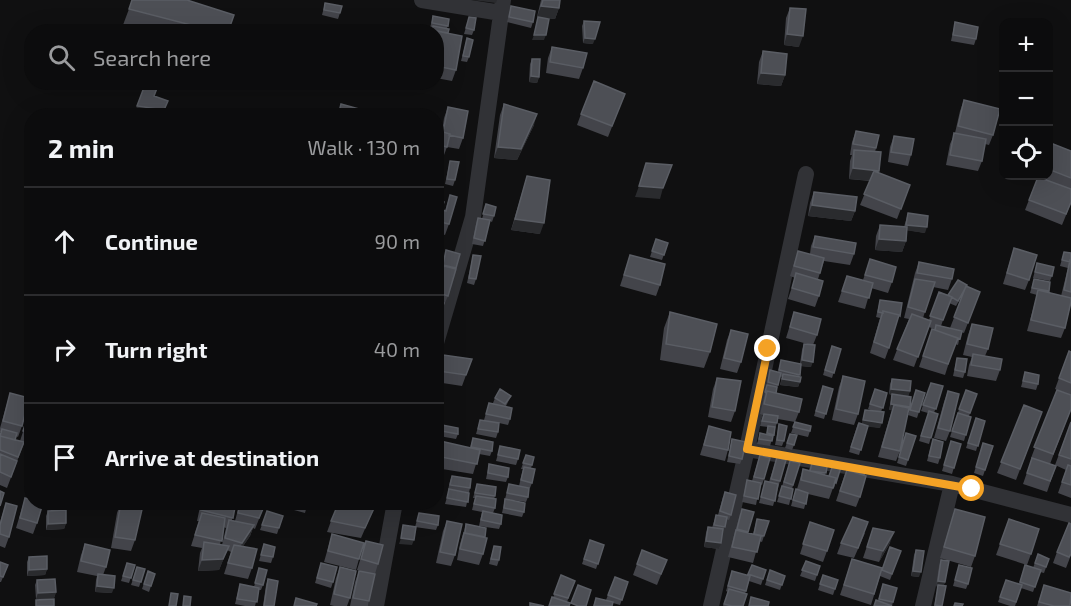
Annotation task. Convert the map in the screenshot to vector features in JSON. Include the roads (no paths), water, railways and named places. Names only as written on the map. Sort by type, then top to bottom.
[{"type":"street","points":[[422,0],[502,7],[473,217],[444,316]]},
{"type":"street","points":[[711,606],[806,174]]},
{"type":"street","points":[[747,449],[952,484],[1071,515]]},
{"type":"street","points":[[923,606],[952,484]]},
{"type":"street","points":[[376,606],[394,510]]}]
